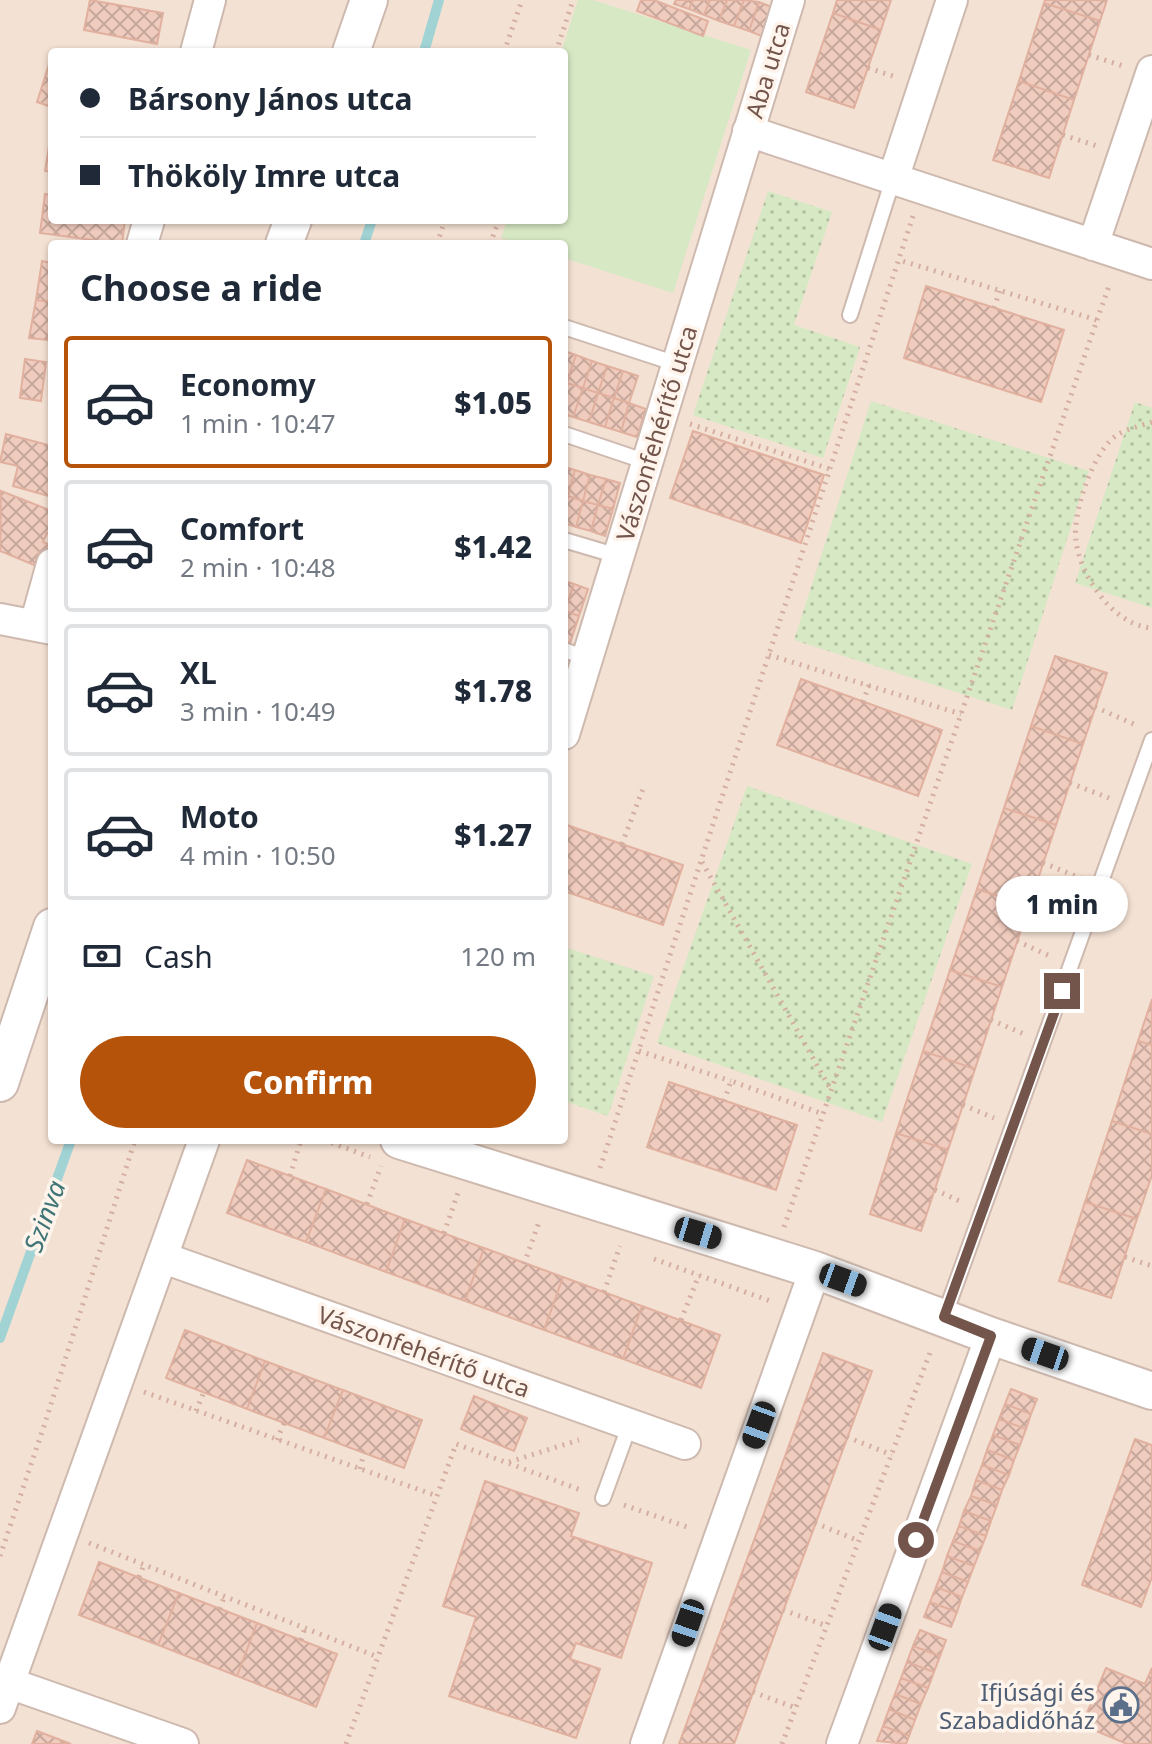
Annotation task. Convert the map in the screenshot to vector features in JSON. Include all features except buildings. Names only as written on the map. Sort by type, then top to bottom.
[{"type":"street","points":[[197,48],[210,0]]},
{"type":"street","points":[[352,48],[369,0]]},
{"type":"street","name":"Aba utca","points":[[789,0],[748,131],[1152,264]]},
{"type":"street","points":[[893,179],[952,0]]},
{"type":"street","points":[[1093,245],[1152,71]]},
{"type":"street","name":"Vászonfehérítő utca","points":[[568,707],[576,654],[618,556],[748,131]]},
{"type":"street","points":[[0,619],[43,627],[48,592]]},
{"type":"street","points":[[0,1083],[38,1019],[48,953]]},
{"type":"street","points":[[183,1744],[4,1695],[203,1144]]},
{"type":"street","points":[[413,1148],[815,1270],[940,1328],[991,1336],[1152,1391]]},
{"type":"street","name":"Vászonfehérítő utca","points":[[164,1258],[685,1444]]},
{"type":"street","points":[[646,1744],[815,1270]]},
{"type":"street","points":[[842,1744],[991,1336]]},
{"type":"lane","points":[[850,315],[893,179]]},
{"type":"lane","points":[[568,328],[677,364]]},
{"type":"lane","points":[[568,435],[647,462]]},
{"type":"lane","points":[[568,541],[618,556]]},
{"type":"lane","points":[[940,1328],[1152,740]]},
{"type":"lane","points":[[603,1498],[630,1424]]},
{"type":"path","points":[[505,48],[522,0]]},
{"type":"path","points":[[557,48],[573,0]]},
{"type":"path","points":[[599,1173],[922,189]]},
{"type":"path","points":[[782,1233],[1097,320],[899,260]]},
{"type":"path","points":[[994,308],[1000,290]]},
{"type":"path","points":[[661,415],[761,451],[830,469]]},
{"type":"path","points":[[1152,422],[1116,435],[1095,462],[1082,494],[1075,539],[1085,573],[1109,608],[1152,628]]},
{"type":"path","points":[[769,655],[961,714]]},
{"type":"path","points":[[863,702],[869,685]]},
{"type":"path","points":[[1095,707],[1138,725]]},
{"type":"path","points":[[1070,783],[1129,806]]},
{"type":"path","points":[[622,844],[644,786]]},
{"type":"path","points":[[701,862],[831,1090]]},
{"type":"path","points":[[1043,863],[1100,886]]},
{"type":"path","points":[[1017,941],[1072,965]]},
{"type":"path","points":[[991,1020],[1044,1042]]},
{"type":"path","points":[[639,1051],[823,1114]]},
{"type":"path","points":[[724,1101],[731,1081]]},
{"type":"path","points":[[963,1105],[1014,1126]]},
{"type":"path","points":[[0,1556],[134,1144]]},
{"type":"path","points":[[290,1176],[300,1144]]},
{"type":"path","points":[[367,1204],[413,1148]]},
{"type":"path","points":[[444,1233],[459,1189]]},
{"type":"path","points":[[524,1264],[540,1218]]},
{"type":"path","points":[[604,1292],[620,1246]]},
{"type":"path","points":[[1125,1257],[1152,1266]]},
{"type":"path","points":[[681,1320],[699,1275]]},
{"type":"path","points":[[782,1744],[940,1328]]},
{"type":"path","points":[[141,1391],[437,1496]]},
{"type":"path","points":[[196,1411],[204,1392]]},
{"type":"path","points":[[277,1440],[284,1423]]},
{"type":"path","points":[[508,1462],[630,1424]]},
{"type":"path","points":[[847,1437],[892,1455]]},
{"type":"path","points":[[346,1744],[456,1444],[718,1538]]},
{"type":"path","points":[[360,1469],[364,1453]]},
{"type":"path","points":[[815,1523],[859,1541]]},
{"type":"path","points":[[86,1542],[378,1657]]},
{"type":"path","points":[[139,1577],[144,1565]]},
{"type":"path","points":[[220,1609],[224,1597]]},
{"type":"path","points":[[783,1610],[827,1626]]},
{"type":"path","points":[[301,1640],[305,1628]]},
{"type":"path","points":[[753,1692],[796,1708]]},
{"type":"shaded area","points":[[0,0],[1152,0],[1152,1744],[0,1744]]},
{"type":"green space","points":[[578,0],[593,0],[751,50],[673,293],[568,259],[568,240],[501,238],[506,224],[568,224],[568,48],[562,48]]},
{"type":"green space","points":[[768,191],[832,212],[794,325],[860,347],[823,458],[693,415]]},
{"type":"green space","points":[[871,401],[1089,471],[1012,710],[794,640]]},
{"type":"green space","points":[[1135,402],[1152,408],[1152,608],[1075,583]]},
{"type":"green space","points":[[747,786],[972,864],[882,1122],[657,1043]]},
{"type":"green space","points":[[568,948],[654,976],[608,1116],[568,1102]]},
{"type":"waterway","name":"Szinva","points":[[425,48],[439,0]]},
{"type":"waterway","name":"Szinva","points":[[365,240],[371,224]]},
{"type":"waterway","name":"Szinva","points":[[0,1338],[70,1144]]},
{"type":"place","name":"Ifjúsági és Szabadidőház","points":[[1121,1705]]},
{"type":"route","points":[[916,1540],[991,1336],[944,1317],[1062,991]]}]
